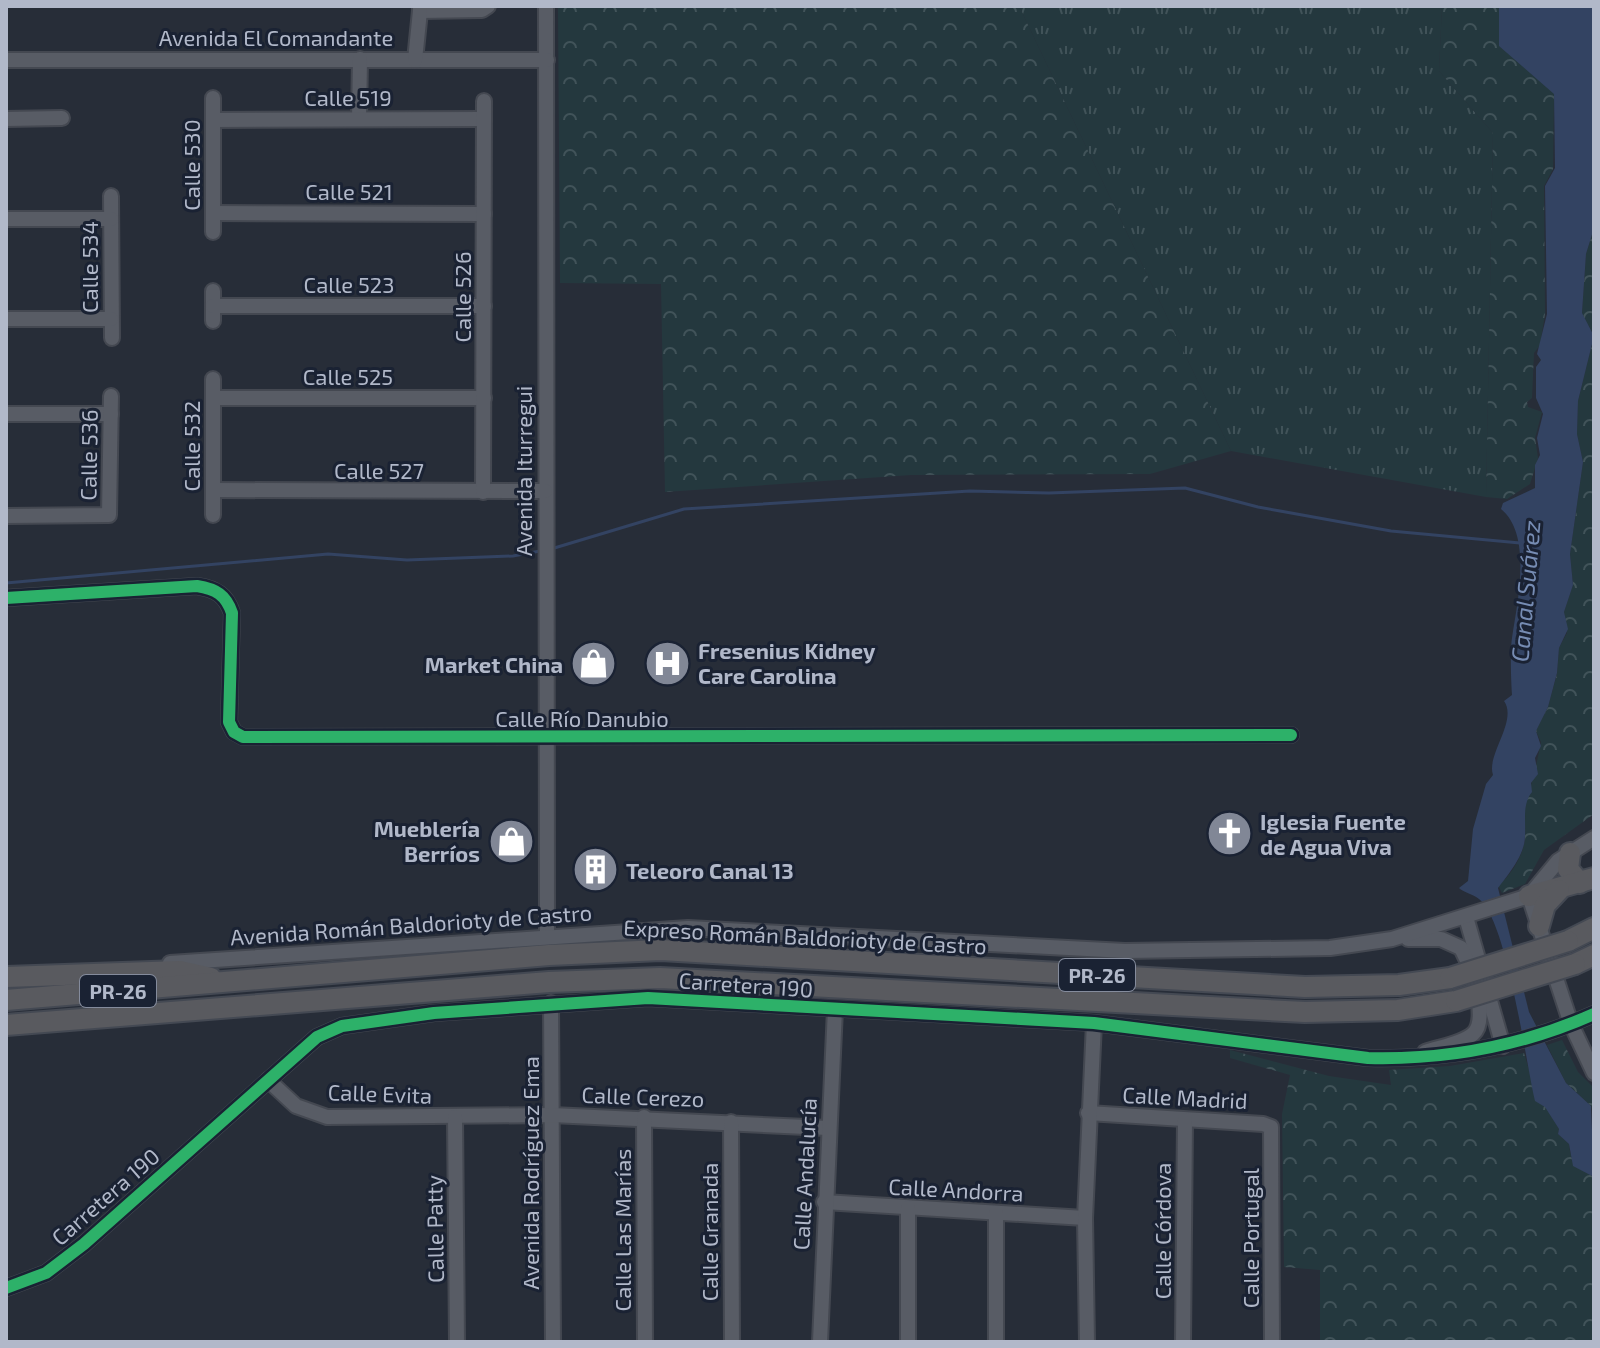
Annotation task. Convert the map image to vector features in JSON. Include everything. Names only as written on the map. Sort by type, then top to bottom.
[{"type":"highway","points":[[1570,853],[1568,869],[1587,880]]},
{"type":"highway","points":[[1521,899],[1587,880]]},
{"type":"highway","points":[[1539,926],[1545,905],[1559,890]]},
{"type":"highway","name":"Expreso Román Baldorioty de Castro","points":[[6,1000],[549,955],[661,950],[1305,987],[1387,986],[1450,978],[1568,941],[1594,928]]},
{"type":"highway","name":"PR-26","points":[[6,1025],[609,979],[729,979],[1305,1012],[1398,1010],[1456,1001],[1575,964],[1594,955]]},
{"type":"highway","points":[[6,977],[180,971],[231,983]]},
{"type":"street","points":[[415,60],[420,8],[482,10],[488,6]]},
{"type":"street","name":"Avenida Iturregui","points":[[546,6],[547,936]]},
{"type":"street","points":[[359,119],[360,59]]},
{"type":"street","name":"Avenida El Comandante","points":[[6,60],[547,60]]},
{"type":"street","name":"Calle 530","points":[[213,98],[213,232]]},
{"type":"street","name":"Calle 526","points":[[483,492],[484,101]]},
{"type":"street","points":[[6,119],[62,118]]},
{"type":"street","name":"Calle 519","points":[[213,120],[484,119]]},
{"type":"street","name":"Calle 534","points":[[111,196],[112,338]]},
{"type":"street","name":"Calle 521","points":[[213,213],[484,214]]},
{"type":"street","points":[[6,219],[111,219]]},
{"type":"street","name":"Calle 523","points":[[213,306],[484,306]]},
{"type":"street","points":[[6,319],[111,319]]},
{"type":"street","name":"Calle 532","points":[[213,379],[213,515]]},
{"type":"street","name":"Calle 536","points":[[6,516],[109,515],[111,396]]},
{"type":"street","name":"Calle 525","points":[[213,398],[484,398]]},
{"type":"street","points":[[6,414],[111,414]]},
{"type":"street","name":"Calle 527","points":[[213,490],[545,491]]},
{"type":"street","name":"Calle Río Danubio","points":[[6,598],[197,586],[218,592],[227,600],[232,613],[229,722],[234,732],[243,737],[1291,735]]},
{"type":"street","points":[[1594,838],[1547,872],[1521,899],[1539,926],[1571,1024],[1594,1073]]},
{"type":"street","name":"Avenida Román Baldorioty de Castro","points":[[57,973],[79,966],[195,962],[547,936],[743,929],[1125,951],[1330,948],[1392,939],[1521,899]]},
{"type":"street","points":[[1462,918],[1507,1045]]},
{"type":"street","points":[[1392,939],[1441,939],[1461,948],[1482,1011],[1473,1035],[1406,1059]]},
{"type":"street","name":"Carretera 190","points":[[6,1288],[46,1273],[84,1244],[317,1037],[342,1026],[434,1013],[648,998],[1094,1023],[1368,1058],[1406,1059],[1507,1045],[1594,1014]]},
{"type":"street","name":"Avenida Rodríguez Ema","points":[[551,1003],[553,1342]]},
{"type":"street","name":"Calle Andalucía","points":[[820,1342],[835,1009]]},
{"type":"street","points":[[1087,1342],[1085,1218],[1094,1023]]},
{"type":"street","name":"Calle Evita","points":[[268,1080],[296,1106],[327,1117],[455,1117]]},
{"type":"street","name":"Calle Madrid","points":[[1088,1113],[1263,1124],[1271,1127],[1272,1135]]},
{"type":"street","name":"Calle Cerezo","points":[[455,1117],[644,1117],[828,1128]]},
{"type":"street","name":"Calle Patty","points":[[455,1117],[457,1342]]},
{"type":"street","name":"Calle Las Marías","points":[[644,1117],[645,1342]]},
{"type":"street","name":"Calle Córdova","points":[[1183,1342],[1185,1120]]},
{"type":"street","name":"Calle Granada","points":[[731,1122],[732,1342]]},
{"type":"street","name":"Calle Portugal","points":[[1272,1135],[1272,1342]]},
{"type":"street","name":"Calle Andorra","points":[[824,1202],[1085,1218]]},
{"type":"street","points":[[908,1208],[908,1342]]},
{"type":"street","points":[[996,1213],[996,1342]]},
{"type":"green space","points":[[558,6],[1019,6],[1231,451],[1150,474],[911,475],[665,492],[661,284],[560,283]]},
{"type":"green space","points":[[1019,6],[1442,6],[1439,71],[1493,133],[1486,497],[1231,451]]},
{"type":"green space","points":[[1442,6],[1499,6],[1500,46],[1554,93],[1553,169],[1544,186],[1545,314],[1540,345],[1534,353],[1532,398],[1527,402],[1528,407],[1542,412],[1535,438],[1538,458],[1530,484],[1507,499],[1486,497],[1493,133],[1439,71]]},
{"type":"green space","points":[[1594,228],[1594,335],[1582,314],[1586,254]]},
{"type":"green space","points":[[1594,336],[1594,814],[1544,850],[1525,884],[1502,893],[1498,885],[1512,870],[1524,843],[1526,804],[1541,742],[1536,731],[1548,707],[1557,674],[1559,648],[1567,633],[1564,612],[1573,585],[1570,554],[1583,462],[1577,434],[1578,401]]},
{"type":"green space","points":[[1562,1040],[1578,1072],[1594,1088],[1594,1117],[1591,1106],[1566,1083],[1547,1045]]},
{"type":"green space","points":[[1230,1050],[1329,1076],[1391,1085],[1389,1070],[1450,1066],[1524,1053],[1534,1087],[1559,1129],[1558,1134],[1569,1144],[1576,1164],[1594,1177],[1594,1342],[1320,1342],[1320,1270],[1284,1267],[1282,1114],[1290,1075],[1230,1058]]},
{"type":"water","name":"Canal Suárez","points":[[1499,6],[1594,6],[1594,228],[1586,254],[1582,313],[1594,336],[1578,401],[1577,434],[1583,462],[1570,554],[1573,585],[1564,612],[1568,629],[1559,648],[1557,673],[1548,707],[1536,731],[1541,746],[1535,758],[1538,774],[1531,783],[1532,792],[1526,807],[1524,843],[1515,864],[1498,888],[1529,1012],[1566,1083],[1591,1106],[1594,1177],[1573,1166],[1569,1144],[1558,1134],[1559,1129],[1545,1107],[1535,1101],[1507,962],[1498,934],[1489,912],[1479,899],[1459,888],[1468,881],[1473,829],[1486,784],[1493,775],[1494,758],[1505,728],[1507,709],[1504,701],[1512,695],[1511,644],[1519,589],[1520,552],[1511,521],[1501,509],[1503,503],[1535,488],[1535,465],[1540,455],[1537,438],[1543,414],[1536,398],[1536,367],[1541,360],[1537,354],[1547,314],[1545,186],[1555,168],[1554,94],[1499,46]]},
{"type":"waterway","points":[[551,549],[684,509],[970,491],[1049,493],[1185,488],[1258,507],[1391,531],[1520,543]]},
{"type":"waterway","points":[[6,583],[328,554],[407,560],[513,556],[540,551]]},
{"type":"cycle path","points":[[6,598],[197,586],[215,591],[227,602],[232,613],[229,722],[234,732],[243,737],[1291,735]]},
{"type":"cycle path","points":[[6,1288],[46,1273],[84,1244],[317,1037],[342,1026],[434,1013],[648,998],[1094,1023],[1368,1058],[1397,1058],[1455,1053],[1512,1043],[1594,1014]]},
{"type":"place","name":"Fresenius Kidney Care Carolina","points":[[667,663]]},
{"type":"place","name":"Market China","points":[[594,664]]},
{"type":"place","name":"Iglesia Fuente de Agua Viva","points":[[1229,834]]},
{"type":"place","name":"Mueblería Berríos","points":[[511,841]]},
{"type":"place","name":"Teleoro Canal 13","points":[[595,870]]}]
